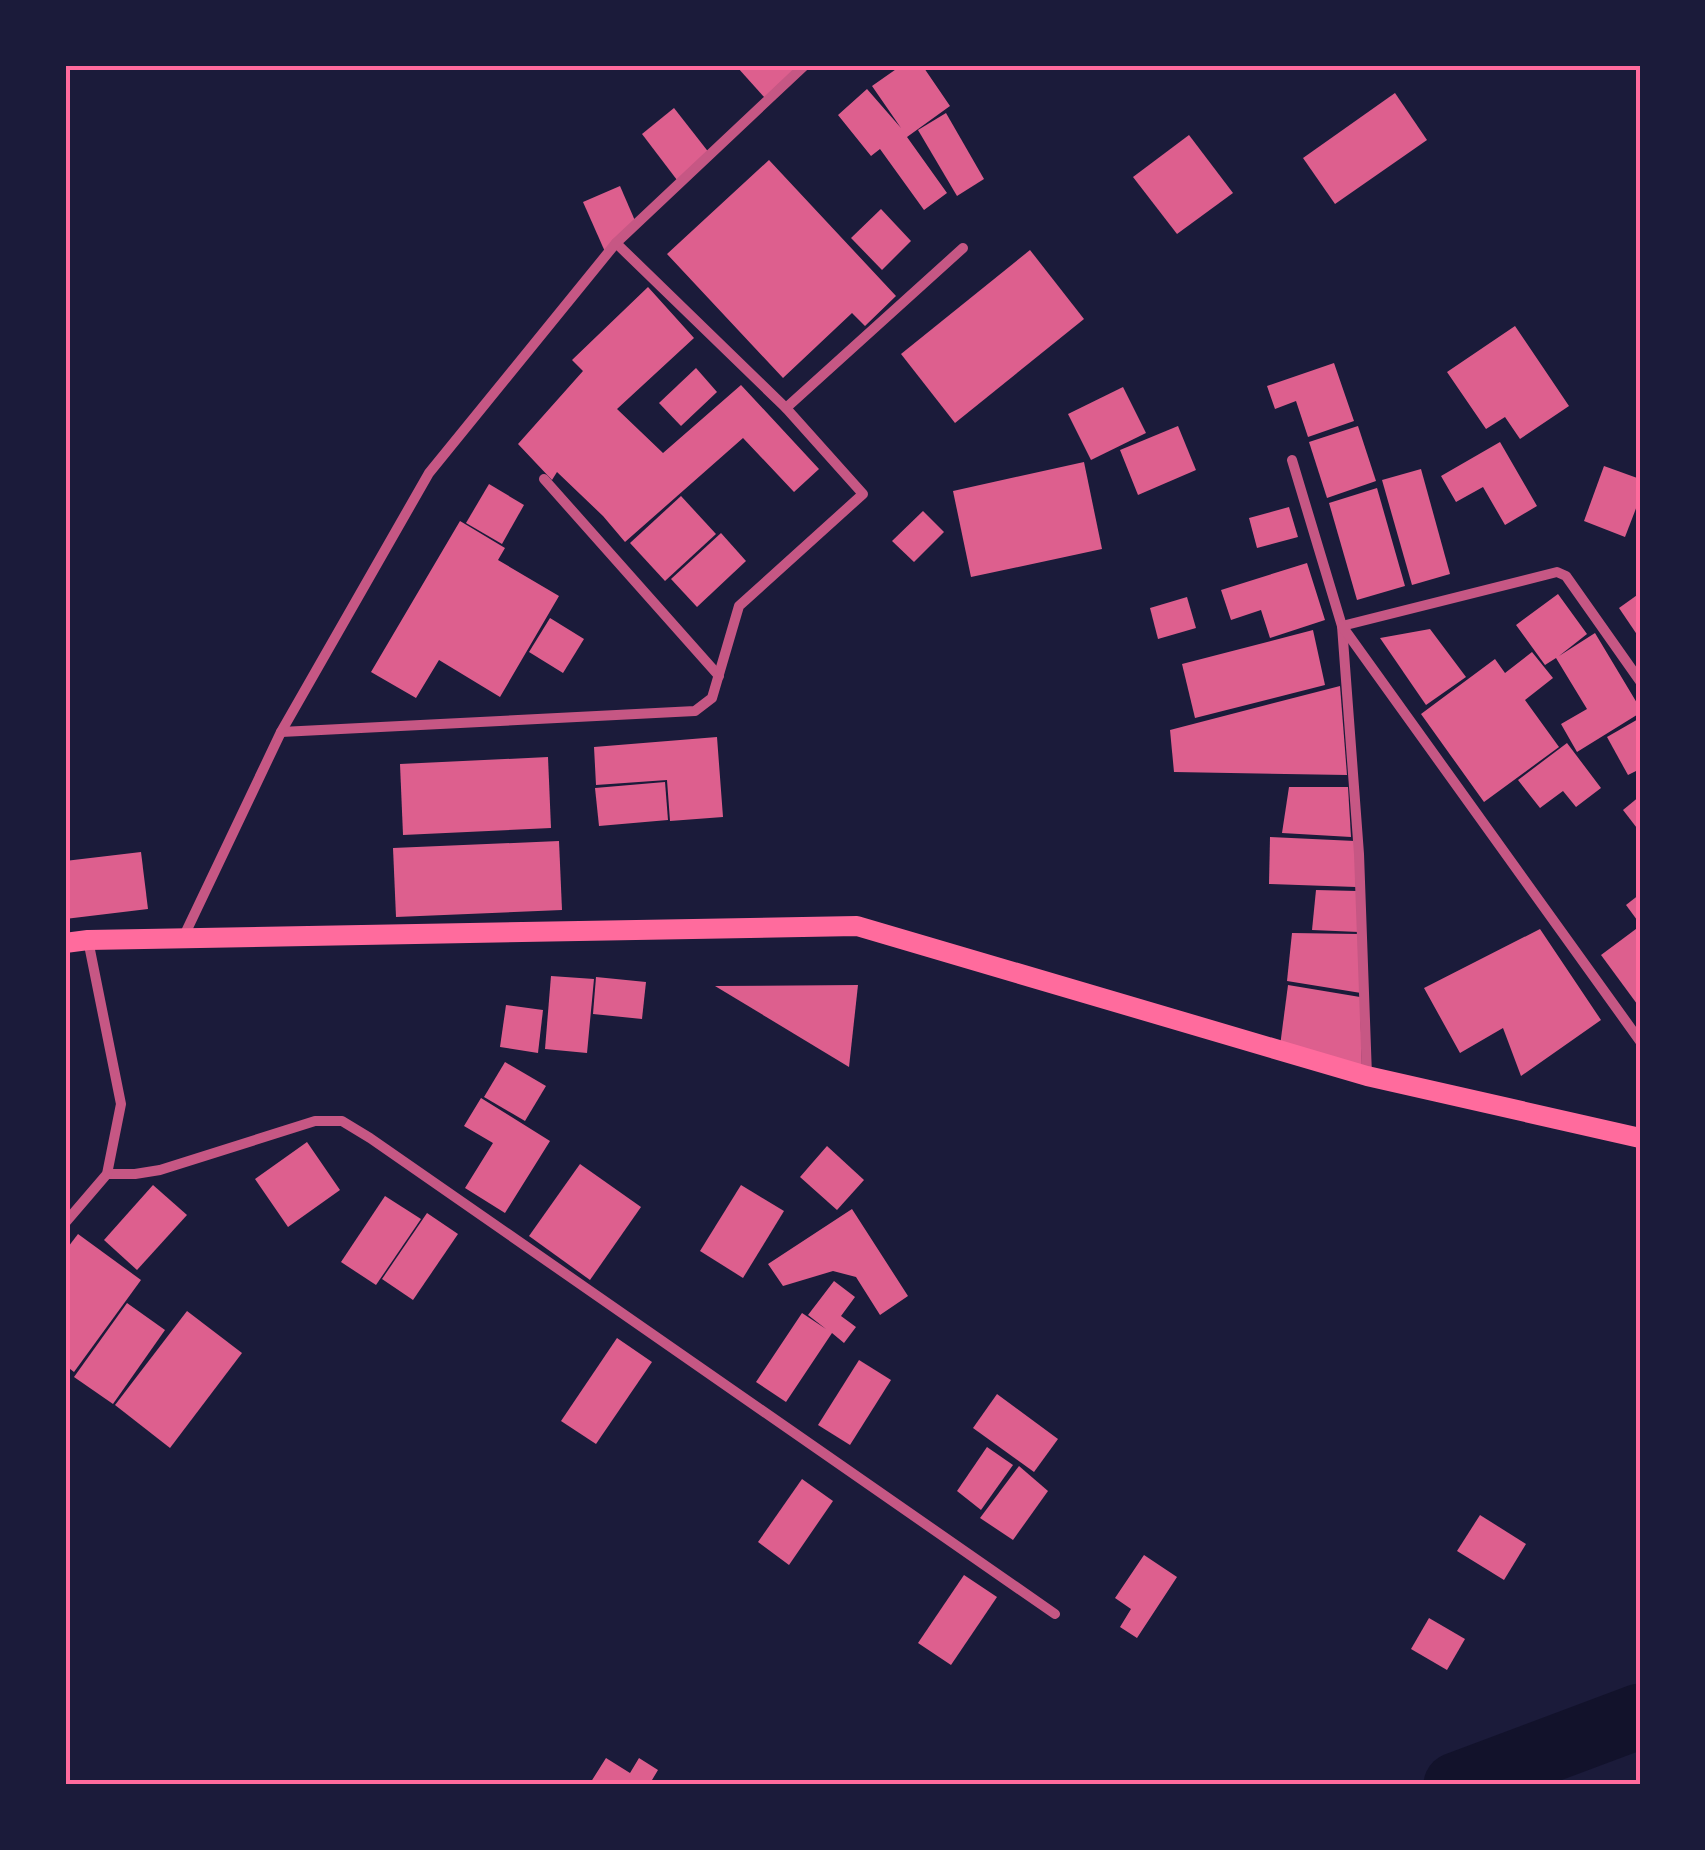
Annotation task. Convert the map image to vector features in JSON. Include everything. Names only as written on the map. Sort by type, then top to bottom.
[{"type":"main road","points":[[65,943],[857,926],[1367,1076],[1640,1138]]},
{"type":"street","points":[[183,939],[281,732],[429,473],[616,243],[805,65]]},
{"type":"street","points":[[281,732],[695,710],[712,698],[739,606],[863,494],[786,408],[616,243]]},
{"type":"street","points":[[786,408],[963,248]]},
{"type":"street","points":[[1292,460],[1342,626],[1360,854],[1367,1076]]},
{"type":"street","points":[[544,479],[718,676]]},
{"type":"street","points":[[1342,626],[1557,572],[1566,576],[1640,680]]},
{"type":"street","points":[[1342,626],[1640,1041]]},
{"type":"street","points":[[65,1223],[107,1174],[122,1104],[88,940]]},
{"type":"street","points":[[107,1174],[160,1170],[315,1121],[342,1121],[1056,1614]]},
{"type":"building","points":[[792,65],[796,70],[765,98],[738,68]]},
{"type":"building","points":[[902,65],[922,65],[950,106],[907,137],[947,193],[924,210],[880,149],[871,156],[838,115],[867,89],[901,128],[872,86]]},
{"type":"building","points":[[1395,93],[1427,140],[1335,204],[1303,158]]},
{"type":"building","points":[[674,108],[710,154],[677,180],[642,134]]},
{"type":"building","points":[[946,113],[984,179],[957,196],[918,130]]},
{"type":"building","points":[[1189,135],[1233,193],[1177,234],[1133,177]]},
{"type":"building","points":[[769,160],[896,296],[865,326],[852,313],[783,378],[667,254]]},
{"type":"building","points":[[620,186],[636,223],[606,254],[583,202]]},
{"type":"building","points":[[881,209],[911,241],[882,270],[851,238]]},
{"type":"building","points":[[1030,250],[1084,319],[955,423],[901,354]]},
{"type":"building","points":[[648,287],[694,338],[617,409],[663,453],[741,385],[819,469],[794,492],[743,438],[625,542],[557,472],[552,480],[518,444],[583,371],[572,360]]},
{"type":"building","points":[[1515,326],[1569,406],[1520,439],[1505,417],[1486,429],[1447,372]]},
{"type":"building","points":[[1334,363],[1354,421],[1308,437],[1296,401],[1275,409],[1267,386]]},
{"type":"building","points":[[696,368],[717,392],[681,426],[659,403]]},
{"type":"building","points":[[1123,387],[1146,433],[1091,460],[1068,414]]},
{"type":"building","points":[[1178,426],[1196,470],[1138,495],[1120,450]]},
{"type":"building","points":[[1358,426],[1376,481],[1327,498],[1309,442]]},
{"type":"building","points":[[1500,442],[1537,506],[1505,525],[1483,487],[1456,502],[1441,476]]},
{"type":"building","points":[[1084,462],[1102,549],[971,577],[953,491]]},
{"type":"building","points":[[1604,466],[1640,479],[1640,498],[1625,537],[1584,521]]},
{"type":"building","points":[[1421,469],[1450,574],[1412,585],[1382,480]]},
{"type":"building","points":[[489,484],[524,505],[502,544],[466,523]]},
{"type":"building","points":[[1377,488],[1405,586],[1357,600],[1329,503]]},
{"type":"building","points":[[681,496],[716,534],[665,581],[630,543]]},
{"type":"building","points":[[1289,507],[1298,537],[1257,548],[1249,518]]},
{"type":"building","points":[[923,511],[944,532],[914,562],[892,541]]},
{"type":"building","points":[[460,521],[505,548],[498,560],[559,596],[500,697],[439,660],[416,698],[371,672]]},
{"type":"building","points":[[721,533],[746,561],[697,607],[671,579]]},
{"type":"building","points":[[1307,563],[1325,620],[1270,638],[1261,610],[1231,620],[1221,590]]},
{"type":"building","points":[[1640,593],[1640,639],[1619,608]]},
{"type":"building","points":[[1558,594],[1587,634],[1559,656],[1595,633],[1640,708],[1640,713],[1577,752],[1561,724],[1587,709],[1556,658],[1545,665],[1516,625]]},
{"type":"building","points":[[1187,597],[1196,628],[1158,639],[1150,608]]},
{"type":"building","points":[[550,618],[584,639],[563,673],[529,652]]},
{"type":"building","points":[[1430,629],[1466,677],[1426,705],[1380,638]]},
{"type":"building","points":[[1313,630],[1325,685],[1195,718],[1182,664]]},
{"type":"building","points":[[1532,652],[1553,678],[1525,700],[1559,747],[1484,802],[1421,714],[1495,659],[1505,673]]},
{"type":"building","points":[[1340,686],[1347,775],[1174,772],[1170,730]]},
{"type":"building","points":[[1640,718],[1640,769],[1628,775],[1607,737]]},
{"type":"building","points":[[717,737],[723,817],[670,821],[667,780],[596,785],[594,747]]},
{"type":"building","points":[[1567,743],[1601,788],[1576,807],[1563,791],[1540,808],[1518,780]]},
{"type":"building","points":[[548,757],[551,828],[403,835],[400,764]]},
{"type":"building","points":[[665,782],[668,820],[599,826],[595,788]]},
{"type":"building","points":[[1289,787],[1348,787],[1351,837],[1282,833]]},
{"type":"building","points":[[1640,796],[1640,832],[1623,810]]},
{"type":"building","points":[[1270,837],[1355,841],[1356,887],[1269,884]]},
{"type":"building","points":[[559,841],[562,910],[396,917],[393,848]]},
{"type":"building","points":[[141,852],[148,909],[65,919],[65,861]]},
{"type":"building","points":[[1316,890],[1357,891],[1359,932],[1312,930]]},
{"type":"building","points":[[1640,894],[1640,924],[1626,905]]},
{"type":"building","points":[[1640,926],[1640,1008],[1601,955]]},
{"type":"building","points":[[1540,929],[1601,1020],[1521,1076],[1503,1028],[1460,1053],[1424,988]]},
{"type":"building","points":[[1292,933],[1358,934],[1361,993],[1287,981]]},
{"type":"building","points":[[551,976],[594,979],[587,1053],[545,1049]]},
{"type":"building","points":[[596,977],[646,982],[642,1019],[593,1014]]},
{"type":"building","points":[[858,985],[849,1067],[715,986]]},
{"type":"building","points":[[1288,985],[1360,997],[1362,1068],[1280,1046]]},
{"type":"building","points":[[506,1005],[543,1010],[538,1053],[500,1047]]},
{"type":"building","points":[[505,1062],[546,1086],[525,1121],[484,1097]]},
{"type":"building","points":[[481,1098],[550,1141],[505,1213],[465,1188],[493,1143],[464,1126]]},
{"type":"building","points":[[307,1142],[340,1190],[288,1227],[255,1179]]},
{"type":"building","points":[[827,1146],[864,1180],[837,1210],[800,1177]]},
{"type":"building","points":[[580,1164],[641,1207],[590,1280],[529,1236]]},
{"type":"building","points":[[153,1185],[187,1215],[137,1270],[104,1240]]},
{"type":"building","points":[[741,1185],[784,1211],[743,1278],[700,1251]]},
{"type":"building","points":[[385,1196],[421,1219],[376,1285],[341,1262]]},
{"type":"building","points":[[852,1209],[908,1296],[880,1315],[856,1277],[833,1271],[783,1286],[768,1264]]},
{"type":"building","points":[[427,1213],[458,1234],[413,1300],[382,1279]]},
{"type":"building","points":[[78,1234],[141,1280],[74,1372],[65,1365],[65,1251]]},
{"type":"building","points":[[834,1281],[855,1297],[841,1316],[856,1327],[844,1343],[832,1333],[786,1402],[756,1382],[802,1313],[826,1329],[808,1315]]},
{"type":"building","points":[[127,1303],[165,1330],[113,1404],[74,1377]]},
{"type":"building","points":[[187,1311],[242,1353],[170,1448],[115,1405]]},
{"type":"building","points":[[617,1338],[652,1362],[596,1444],[561,1421]]},
{"type":"building","points":[[859,1360],[891,1380],[850,1445],[818,1425]]},
{"type":"building","points":[[997,1394],[1058,1439],[1034,1472],[973,1428]]},
{"type":"building","points":[[987,1447],[1013,1465],[981,1510],[957,1491]]},
{"type":"building","points":[[1019,1466],[1048,1491],[1013,1540],[980,1518]]},
{"type":"building","points":[[802,1479],[833,1501],[789,1565],[758,1542]]},
{"type":"building","points":[[1480,1515],[1526,1544],[1504,1580],[1457,1551]]},
{"type":"building","points":[[1144,1555],[1177,1577],[1137,1638],[1120,1627],[1131,1609],[1115,1598]]},
{"type":"building","points":[[964,1575],[997,1597],[951,1665],[918,1643]]},
{"type":"building","points":[[1429,1618],[1465,1639],[1447,1670],[1411,1649]]},
{"type":"building","points":[[606,1758],[630,1773],[639,1758],[658,1770],[649,1785],[589,1785]]},
{"type":"waterway","points":[[1456,1785],[1640,1716]]}]
